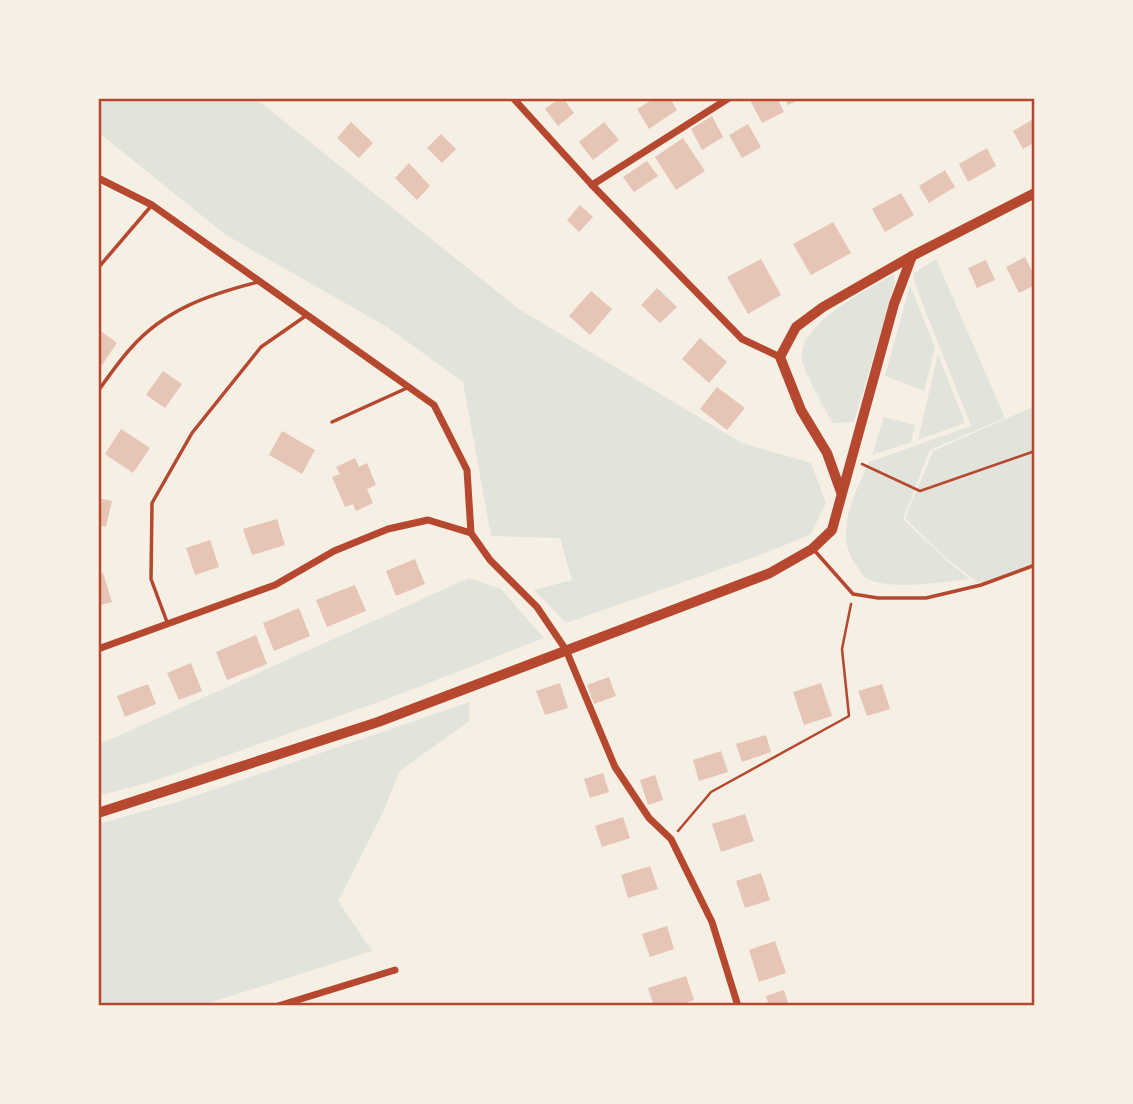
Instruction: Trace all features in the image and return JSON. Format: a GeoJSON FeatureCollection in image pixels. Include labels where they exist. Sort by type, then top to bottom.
{"type":"FeatureCollection","features":[{"type":"Feature","properties":{"kind":"street"},"geometry":{"type":"LineString","coordinates":[[513,98],[592,185],[742,339],[780,357],[801,410],[827,453],[841,492]]}},
{"type":"Feature","properties":{"kind":"street"},"geometry":{"type":"LineString","coordinates":[[592,185],[729,98]]}},
{"type":"Feature","properties":{"kind":"street"},"geometry":{"type":"LineString","coordinates":[[98,178],[152,205],[434,405],[467,470],[471,533],[490,560],[537,607],[566,650],[615,766],[649,818],[671,839],[712,922],[738,1006]]}},
{"type":"Feature","properties":{"kind":"street"},"geometry":{"type":"LineString","coordinates":[[780,357],[796,327],[823,307],[912,256],[1035,193]]}},
{"type":"Feature","properties":{"kind":"street"},"geometry":{"type":"LineString","coordinates":[[98,813],[379,722],[770,573],[812,548],[832,530],[894,304],[912,256]]}},
{"type":"Feature","properties":{"kind":"street"},"geometry":{"type":"LineString","coordinates":[[98,649],[275,585],[334,551],[388,529],[428,520],[471,533]]}},
{"type":"Feature","properties":{"kind":"street"},"geometry":{"type":"LineString","coordinates":[[278,1006],[395,970]]}},
{"type":"Feature","properties":{"kind":"lane"},"geometry":{"type":"LineString","coordinates":[[98,268],[152,205]]}},
{"type":"Feature","properties":{"kind":"lane"},"geometry":{"type":"LineString","coordinates":[[98,391],[132,346],[169,315],[212,294],[260,281]]}},
{"type":"Feature","properties":{"kind":"lane"},"geometry":{"type":"LineString","coordinates":[[168,625],[151,579],[152,503],[192,433],[261,347],[307,315]]}},
{"type":"Feature","properties":{"kind":"lane"},"geometry":{"type":"LineString","coordinates":[[332,422],[409,387]]}},
{"type":"Feature","properties":{"kind":"lane"},"geometry":{"type":"LineString","coordinates":[[812,548],[853,594],[878,598],[926,598],[981,585],[1035,565]]}},
{"type":"Feature","properties":{"kind":"path"},"geometry":{"type":"LineString","coordinates":[[851,458],[920,491],[1035,451]]}},
{"type":"Feature","properties":{"kind":"path"},"geometry":{"type":"LineString","coordinates":[[671,839],[710,792],[849,716],[842,649],[853,594]]}},
{"type":"Feature","properties":{"kind":"shaded area"},"geometry":{"type":"Polygon","coordinates":[[[98,98],[255,98],[519,309],[742,443],[811,463],[826,503],[810,535],[566,623],[534,590],[572,580],[560,538],[491,536],[463,382],[387,327],[226,235],[98,132],[98,98]]]}},
{"type":"Feature","properties":{"kind":"shaded area"},"geometry":{"type":"Polygon","coordinates":[[[936,259],[1005,418],[930,450],[903,519],[969,579],[902,585],[876,582],[865,577],[851,557],[846,530],[852,502],[869,462],[971,426],[915,284],[913,274],[936,259]]]}},
{"type":"Feature","properties":{"kind":"shaded area"},"geometry":{"type":"Polygon","coordinates":[[[894,274],[895,283],[854,422],[832,423],[803,364],[803,350],[809,336],[835,310],[894,274]]]}},
{"type":"Feature","properties":{"kind":"shaded area"},"geometry":{"type":"Polygon","coordinates":[[[910,285],[935,348],[924,391],[885,376],[910,285]]]}},
{"type":"Feature","properties":{"kind":"shaded area"},"geometry":{"type":"Polygon","coordinates":[[[938,354],[965,423],[918,440],[938,354]]]}},
{"type":"Feature","properties":{"kind":"shaded area"},"geometry":{"type":"Polygon","coordinates":[[[1035,406],[1035,565],[981,585],[945,557],[905,518],[933,451],[1035,406]]]}},
{"type":"Feature","properties":{"kind":"shaded area"},"geometry":{"type":"Polygon","coordinates":[[[884,417],[915,425],[911,442],[872,455],[884,417]]]}},
{"type":"Feature","properties":{"kind":"shaded area"},"geometry":{"type":"Polygon","coordinates":[[[469,578],[501,589],[544,638],[390,698],[151,782],[98,796],[98,745],[469,578]]]}},
{"type":"Feature","properties":{"kind":"shaded area"},"geometry":{"type":"Polygon","coordinates":[[[470,702],[469,721],[400,771],[382,814],[338,901],[372,951],[200,1006],[98,1006],[98,824],[174,803],[470,702]]]}},
{"type":"Feature","properties":{"kind":"building"},"geometry":{"type":"Polygon","coordinates":[[[563,98],[574,113],[558,126],[545,109],[563,98]]]}},
{"type":"Feature","properties":{"kind":"building"},"geometry":{"type":"Polygon","coordinates":[[[655,98],[670,98],[677,110],[649,129],[637,109],[655,98]]]}},
{"type":"Feature","properties":{"kind":"building"},"geometry":{"type":"Polygon","coordinates":[[[777,98],[784,112],[762,123],[750,100],[777,98]]]}},
{"type":"Feature","properties":{"kind":"building"},"geometry":{"type":"Polygon","coordinates":[[[785,98],[803,98],[788,105],[785,98]]]}},
{"type":"Feature","properties":{"kind":"building"},"geometry":{"type":"Polygon","coordinates":[[[712,116],[723,137],[702,150],[691,129],[712,116]]]}},
{"type":"Feature","properties":{"kind":"building"},"geometry":{"type":"Polygon","coordinates":[[[1035,118],[1035,142],[1023,149],[1013,131],[1035,118]]]}},
{"type":"Feature","properties":{"kind":"building"},"geometry":{"type":"Polygon","coordinates":[[[351,122],[373,143],[359,158],[337,138],[351,122]]]}},
{"type":"Feature","properties":{"kind":"building"},"geometry":{"type":"Polygon","coordinates":[[[604,122],[619,140],[593,160],[579,142],[604,122]]]}},
{"type":"Feature","properties":{"kind":"building"},"geometry":{"type":"Polygon","coordinates":[[[748,124],[761,147],[742,158],[729,135],[748,124]]]}},
{"type":"Feature","properties":{"kind":"building"},"geometry":{"type":"Polygon","coordinates":[[[441,134],[456,149],[442,163],[427,148],[441,134]]]}},
{"type":"Feature","properties":{"kind":"building"},"geometry":{"type":"Polygon","coordinates":[[[683,138],[705,171],[676,190],[655,157],[683,138]]]}},
{"type":"Feature","properties":{"kind":"building"},"geometry":{"type":"Polygon","coordinates":[[[987,148],[996,166],[968,182],[959,164],[987,148]]]}},
{"type":"Feature","properties":{"kind":"building"},"geometry":{"type":"Polygon","coordinates":[[[647,161],[658,176],[634,192],[623,177],[647,161]]]}},
{"type":"Feature","properties":{"kind":"building"},"geometry":{"type":"Polygon","coordinates":[[[409,163],[430,186],[417,200],[395,178],[409,163]]]}},
{"type":"Feature","properties":{"kind":"building"},"geometry":{"type":"Polygon","coordinates":[[[945,170],[955,187],[929,203],[919,186],[945,170]]]}},
{"type":"Feature","properties":{"kind":"building"},"geometry":{"type":"Polygon","coordinates":[[[901,193],[914,215],[885,232],[872,209],[901,193]]]}},
{"type":"Feature","properties":{"kind":"building"},"geometry":{"type":"Polygon","coordinates":[[[580,205],[593,217],[579,232],[567,220],[580,205]]]}},
{"type":"Feature","properties":{"kind":"building"},"geometry":{"type":"Polygon","coordinates":[[[833,222],[851,253],[811,275],[793,244],[833,222]]]}},
{"type":"Feature","properties":{"kind":"building"},"geometry":{"type":"Polygon","coordinates":[[[1025,257],[1035,277],[1035,285],[1019,293],[1006,267],[1025,257]]]}},
{"type":"Feature","properties":{"kind":"building"},"geometry":{"type":"Polygon","coordinates":[[[761,259],[781,295],[748,314],[727,277],[761,259]]]}},
{"type":"Feature","properties":{"kind":"building"},"geometry":{"type":"Polygon","coordinates":[[[986,260],[995,280],[977,288],[968,268],[986,260]]]}},
{"type":"Feature","properties":{"kind":"building"},"geometry":{"type":"Polygon","coordinates":[[[657,288],[677,307],[660,323],[641,305],[657,288]]]}},
{"type":"Feature","properties":{"kind":"building"},"geometry":{"type":"Polygon","coordinates":[[[591,291],[612,309],[590,335],[569,316],[591,291]]]}},
{"type":"Feature","properties":{"kind":"building"},"geometry":{"type":"Polygon","coordinates":[[[98,329],[117,343],[102,365],[98,362],[98,329]]]}},
{"type":"Feature","properties":{"kind":"building"},"geometry":{"type":"Polygon","coordinates":[[[700,338],[727,362],[709,383],[682,359],[700,338]]]}},
{"type":"Feature","properties":{"kind":"building"},"geometry":{"type":"Polygon","coordinates":[[[163,371],[182,384],[165,408],[146,395],[163,371]]]}},
{"type":"Feature","properties":{"kind":"building"},"geometry":{"type":"Polygon","coordinates":[[[717,387],[745,408],[727,430],[700,409],[717,387]]]}},
{"type":"Feature","properties":{"kind":"building"},"geometry":{"type":"Polygon","coordinates":[[[121,429],[150,448],[133,473],[105,454],[121,429]]]}},
{"type":"Feature","properties":{"kind":"building"},"geometry":{"type":"Polygon","coordinates":[[[282,431],[315,450],[302,474],[269,455],[282,431]]]}},
{"type":"Feature","properties":{"kind":"building"},"geometry":{"type":"Polygon","coordinates":[[[355,458],[359,467],[367,463],[376,485],[367,489],[373,503],[356,511],[353,504],[345,507],[332,477],[340,474],[336,467],[355,458]]]}},
{"type":"Feature","properties":{"kind":"building"},"geometry":{"type":"Polygon","coordinates":[[[98,498],[112,501],[106,527],[98,525],[98,498]]]}},
{"type":"Feature","properties":{"kind":"building"},"geometry":{"type":"Polygon","coordinates":[[[277,519],[285,545],[252,555],[243,529],[277,519]]]}},
{"type":"Feature","properties":{"kind":"building"},"geometry":{"type":"Polygon","coordinates":[[[210,540],[219,567],[195,575],[186,548],[210,540]]]}},
{"type":"Feature","properties":{"kind":"building"},"geometry":{"type":"Polygon","coordinates":[[[415,559],[425,584],[396,596],[386,571],[415,559]]]}},
{"type":"Feature","properties":{"kind":"building"},"geometry":{"type":"Polygon","coordinates":[[[103,573],[112,602],[98,606],[98,575],[103,573]]]}},
{"type":"Feature","properties":{"kind":"building"},"geometry":{"type":"Polygon","coordinates":[[[355,585],[366,611],[327,627],[316,600],[355,585]]]}},
{"type":"Feature","properties":{"kind":"building"},"geometry":{"type":"Polygon","coordinates":[[[299,608],[310,636],[274,651],[263,623],[299,608]]]}},
{"type":"Feature","properties":{"kind":"building"},"geometry":{"type":"Polygon","coordinates":[[[256,635],[267,664],[227,680],[216,652],[256,635]]]}},
{"type":"Feature","properties":{"kind":"building"},"geometry":{"type":"Polygon","coordinates":[[[191,663],[202,691],[179,700],[167,673],[191,663]]]}},
{"type":"Feature","properties":{"kind":"building"},"geometry":{"type":"Polygon","coordinates":[[[609,677],[616,696],[594,704],[587,685],[609,677]]]}},
{"type":"Feature","properties":{"kind":"building"},"geometry":{"type":"Polygon","coordinates":[[[560,683],[568,708],[545,715],[536,691],[560,683]]]}},
{"type":"Feature","properties":{"kind":"building"},"geometry":{"type":"Polygon","coordinates":[[[821,683],[832,716],[804,725],[793,692],[821,683]]]}},
{"type":"Feature","properties":{"kind":"building"},"geometry":{"type":"Polygon","coordinates":[[[148,684],[156,704],[125,717],[117,696],[148,684]]]}},
{"type":"Feature","properties":{"kind":"building"},"geometry":{"type":"Polygon","coordinates":[[[882,684],[890,709],[867,716],[858,691],[882,684]]]}},
{"type":"Feature","properties":{"kind":"building"},"geometry":{"type":"Polygon","coordinates":[[[766,735],[771,752],[742,762],[736,744],[766,735]]]}},
{"type":"Feature","properties":{"kind":"building"},"geometry":{"type":"Polygon","coordinates":[[[721,751],[728,772],[699,781],[693,760],[721,751]]]}},
{"type":"Feature","properties":{"kind":"building"},"geometry":{"type":"Polygon","coordinates":[[[603,773],[609,792],[590,798],[584,779],[603,773]]]}},
{"type":"Feature","properties":{"kind":"building"},"geometry":{"type":"Polygon","coordinates":[[[655,775],[663,800],[648,805],[640,780],[655,775]]]}},
{"type":"Feature","properties":{"kind":"building"},"geometry":{"type":"Polygon","coordinates":[[[745,814],[754,841],[721,852],[712,824],[745,814]]]}},
{"type":"Feature","properties":{"kind":"building"},"geometry":{"type":"Polygon","coordinates":[[[623,817],[630,838],[602,847],[595,826],[623,817]]]}},
{"type":"Feature","properties":{"kind":"building"},"geometry":{"type":"Polygon","coordinates":[[[650,866],[658,889],[628,898],[621,875],[650,866]]]}},
{"type":"Feature","properties":{"kind":"building"},"geometry":{"type":"Polygon","coordinates":[[[761,873],[770,900],[745,908],[736,881],[761,873]]]}},
{"type":"Feature","properties":{"kind":"building"},"geometry":{"type":"Polygon","coordinates":[[[667,926],[674,949],[650,957],[642,934],[667,926]]]}},
{"type":"Feature","properties":{"kind":"building"},"geometry":{"type":"Polygon","coordinates":[[[775,941],[786,973],[759,982],[749,950],[775,941]]]}},
{"type":"Feature","properties":{"kind":"building"},"geometry":{"type":"Polygon","coordinates":[[[686,976],[694,1000],[677,1006],[654,1006],[648,988],[686,976]]]}},
{"type":"Feature","properties":{"kind":"building"},"geometry":{"type":"Polygon","coordinates":[[[784,990],[789,1006],[769,1006],[766,996],[784,990]]]}}]}
